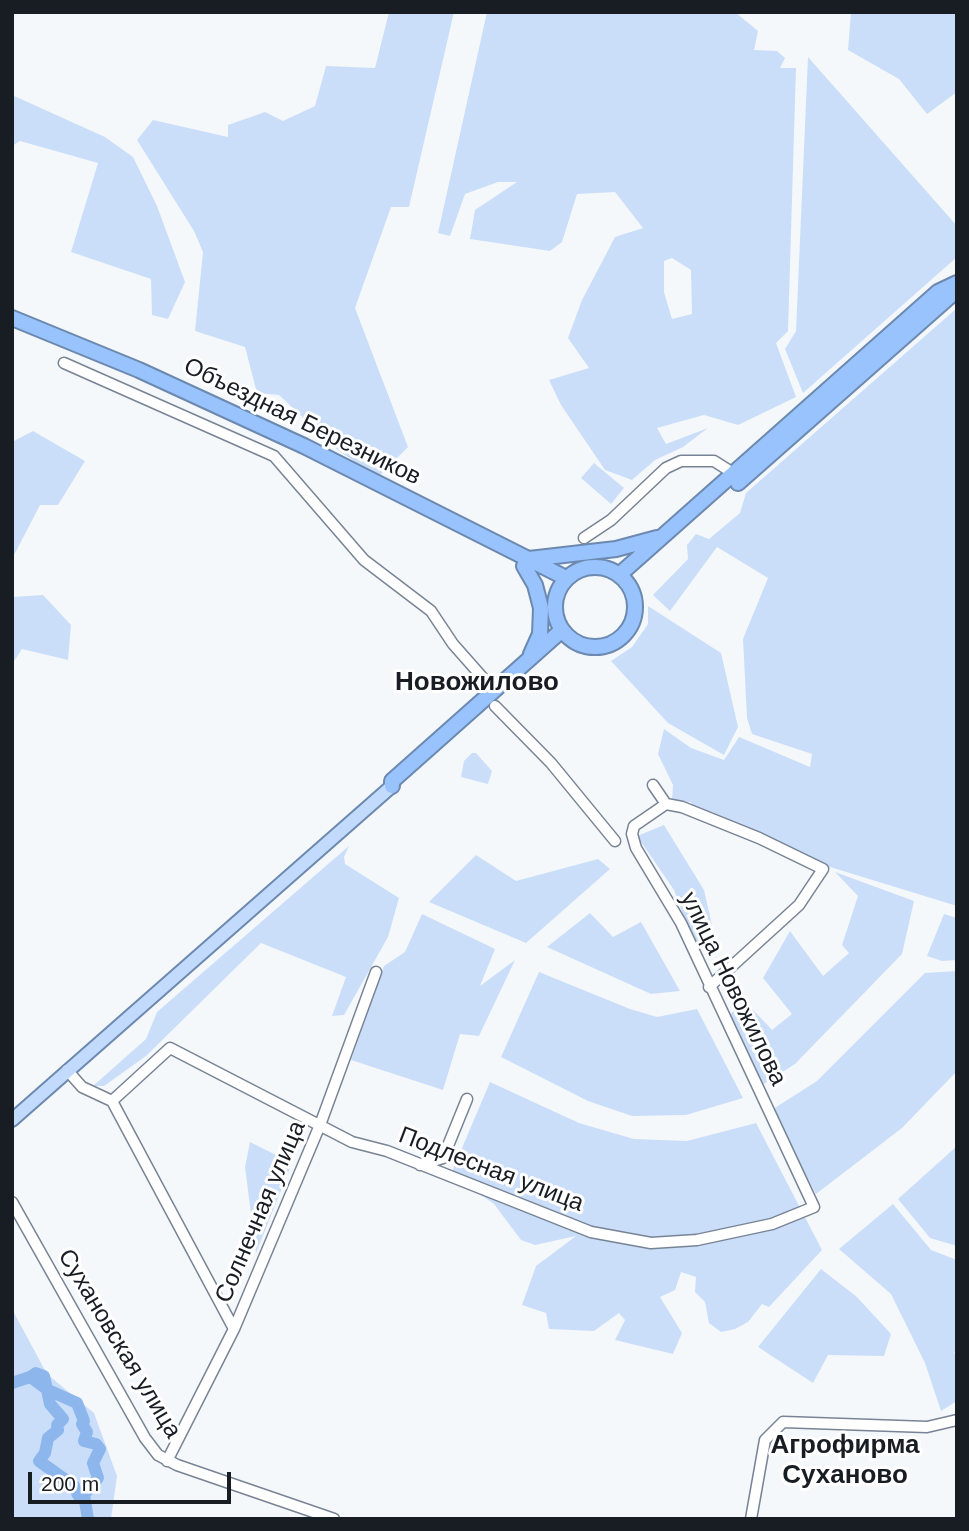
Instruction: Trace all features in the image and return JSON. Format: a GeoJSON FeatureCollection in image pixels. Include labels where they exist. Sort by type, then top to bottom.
{"type":"FeatureCollection","features":[{"type":"Feature","properties":{"kind":"highway"},"geometry":{"type":"LineString","coordinates":[[623,577],[662,537],[938,292],[957,283]]}},
{"type":"Feature","properties":{"kind":"highway"},"geometry":{"type":"LineString","coordinates":[[623,577],[957,290]]}},
{"type":"Feature","properties":{"kind":"highway","name":"Объездная Березников"},"geometry":{"type":"LineString","coordinates":[[12,317],[139,370],[291,440],[526,563]]}},
{"type":"Feature","properties":{"kind":"highway","name":"Объездная Березников"},"geometry":{"type":"LineString","coordinates":[[12,323],[313,456],[564,582]]}},
{"type":"Feature","properties":{"kind":"highway"},"geometry":{"type":"LineString","coordinates":[[529,659],[540,634],[541,608],[526,563],[616,549],[662,537]]}},
{"type":"Feature","properties":{"kind":"highway"},"geometry":{"type":"LineString","coordinates":[[595,566],[623,577],[634,597],[635,610],[629,629],[620,638],[595,647],[576,642],[564,632],[555,610],[564,582],[582,569],[595,566]]}},
{"type":"Feature","properties":{"kind":"highway"},"geometry":{"type":"LineString","coordinates":[[391,786],[392,782],[529,659],[564,632]]}},
{"type":"Feature","properties":{"kind":"highway"},"geometry":{"type":"LineString","coordinates":[[391,786],[564,632]]}},
{"type":"Feature","properties":{"kind":"main road"},"geometry":{"type":"LineString","coordinates":[[12,1120],[391,786]]}},
{"type":"Feature","properties":{"kind":"street"},"geometry":{"type":"LineString","coordinates":[[64,363],[274,456],[364,560],[431,611],[453,644],[491,687]]}},
{"type":"Feature","properties":{"kind":"street"},"geometry":{"type":"LineString","coordinates":[[584,538],[611,520],[666,468],[681,461],[714,461],[733,473]]}},
{"type":"Feature","properties":{"kind":"street"},"geometry":{"type":"LineString","coordinates":[[495,706],[551,763],[615,841]]}},
{"type":"Feature","properties":{"kind":"street"},"geometry":{"type":"LineString","coordinates":[[653,785],[666,804],[682,807],[759,838],[823,869],[799,905],[709,987]]}},
{"type":"Feature","properties":{"kind":"street","name":"улица Новожилова"},"geometry":{"type":"LineString","coordinates":[[666,804],[639,821],[632,834],[636,848],[681,923],[814,1207]]}},
{"type":"Feature","properties":{"kind":"street","name":"Солнечная улица"},"geometry":{"type":"LineString","coordinates":[[167,1461],[234,1329],[320,1125],[376,972]]}},
{"type":"Feature","properties":{"kind":"street","name":"Подлесная улица"},"geometry":{"type":"LineString","coordinates":[[112,1101],[170,1048],[352,1142],[387,1151],[591,1232],[651,1243],[697,1240],[772,1224],[814,1207]]}},
{"type":"Feature","properties":{"kind":"street"},"geometry":{"type":"LineString","coordinates":[[67,1070],[82,1087],[112,1101],[234,1329]]}},
{"type":"Feature","properties":{"kind":"street"},"geometry":{"type":"LineString","coordinates":[[420,1165],[443,1158],[467,1099]]}},
{"type":"Feature","properties":{"kind":"street","name":"Сухановская улица"},"geometry":{"type":"LineString","coordinates":[[12,1202],[145,1438],[167,1461],[334,1519]]}},
{"type":"Feature","properties":{"kind":"street"},"geometry":{"type":"LineString","coordinates":[[751,1519],[765,1440],[783,1422],[927,1427],[957,1420]]}},
{"type":"Feature","properties":{"kind":"shaded area"},"geometry":{"type":"Polygon","coordinates":[[[389,12],[454,12],[409,207],[391,207],[355,308],[408,447],[378,477],[339,451],[279,395],[257,393],[245,347],[195,331],[203,252],[194,231],[137,140],[153,120],[228,137],[228,125],[265,112],[283,121],[315,106],[326,66],[375,68],[389,12]]]}},
{"type":"Feature","properties":{"kind":"shaded area"},"geometry":{"type":"Polygon","coordinates":[[[487,12],[735,12],[758,31],[754,50],[777,51],[785,58],[780,68],[796,68],[788,331],[776,343],[796,397],[738,425],[704,415],[657,428],[666,444],[708,428],[683,447],[655,460],[632,480],[605,470],[561,405],[549,380],[589,368],[568,338],[582,300],[615,237],[643,228],[615,192],[577,194],[562,242],[550,251],[470,239],[475,210],[517,182],[498,182],[465,194],[450,236],[438,233],[487,12]],[[672,258],[664,261],[664,292],[672,319],[692,314],[691,270],[672,258]]]}},
{"type":"Feature","properties":{"kind":"shaded area"},"geometry":{"type":"Polygon","coordinates":[[[851,12],[957,12],[957,92],[927,114],[899,79],[848,50],[851,12]]]}},
{"type":"Feature","properties":{"kind":"shaded area"},"geometry":{"type":"Polygon","coordinates":[[[808,57],[957,226],[957,257],[803,393],[785,349],[796,331],[808,57]]]}},
{"type":"Feature","properties":{"kind":"shaded area"},"geometry":{"type":"Polygon","coordinates":[[[12,95],[105,137],[133,157],[157,206],[185,282],[168,319],[152,315],[151,279],[71,252],[98,163],[20,141],[12,146],[12,95]]]}},
{"type":"Feature","properties":{"kind":"shaded area"},"geometry":{"type":"Polygon","coordinates":[[[957,308],[957,906],[804,859],[786,847],[712,812],[695,813],[691,802],[672,801],[673,785],[658,754],[664,729],[691,748],[724,760],[739,737],[810,767],[812,754],[752,734],[747,718],[743,639],[768,578],[717,547],[670,611],[653,595],[688,559],[687,545],[696,534],[709,539],[740,513],[746,493],[957,308]]]}},
{"type":"Feature","properties":{"kind":"shaded area"},"geometry":{"type":"Polygon","coordinates":[[[33,431],[85,461],[58,505],[40,505],[12,559],[12,442],[33,431]]]}},
{"type":"Feature","properties":{"kind":"shaded area"},"geometry":{"type":"Polygon","coordinates":[[[594,463],[624,488],[611,504],[581,478],[594,463]]]}},
{"type":"Feature","properties":{"kind":"shaded area"},"geometry":{"type":"Polygon","coordinates":[[[43,595],[71,625],[68,660],[22,649],[12,664],[12,597],[43,595]]]}},
{"type":"Feature","properties":{"kind":"shaded area"},"geometry":{"type":"Polygon","coordinates":[[[648,606],[721,653],[738,727],[724,755],[668,723],[611,661],[632,647],[648,624],[648,606]]]}},
{"type":"Feature","properties":{"kind":"shaded area"},"geometry":{"type":"Polygon","coordinates":[[[472,753],[476,753],[492,771],[488,784],[461,777],[464,761],[472,753]]]}},
{"type":"Feature","properties":{"kind":"shaded area"},"geometry":{"type":"Polygon","coordinates":[[[664,825],[704,890],[712,925],[696,950],[674,890],[637,836],[664,825]]]}},
{"type":"Feature","properties":{"kind":"shaded area"},"geometry":{"type":"Polygon","coordinates":[[[349,846],[344,857],[345,864],[399,898],[388,937],[344,1015],[332,1016],[346,977],[261,943],[146,1056],[104,1086],[93,1086],[146,1039],[157,1012],[349,846]]]}},
{"type":"Feature","properties":{"kind":"shaded area"},"geometry":{"type":"Polygon","coordinates":[[[476,855],[516,881],[598,859],[610,869],[526,943],[429,902],[476,855]]]}},
{"type":"Feature","properties":{"kind":"shaded area"},"geometry":{"type":"Polygon","coordinates":[[[835,872],[914,901],[902,954],[795,1064],[759,1087],[723,1022],[744,1000],[772,1030],[792,1014],[763,978],[790,931],[823,976],[849,953],[842,945],[858,896],[835,872]]]}},
{"type":"Feature","properties":{"kind":"shaded area"},"geometry":{"type":"Polygon","coordinates":[[[590,913],[613,937],[641,922],[680,991],[651,994],[547,947],[590,913]]]}},
{"type":"Feature","properties":{"kind":"shaded area"},"geometry":{"type":"Polygon","coordinates":[[[422,914],[495,949],[480,986],[515,960],[479,1036],[460,1034],[443,1090],[351,1060],[384,966],[405,952],[422,914]]]}},
{"type":"Feature","properties":{"kind":"shaded area"},"geometry":{"type":"Polygon","coordinates":[[[944,914],[957,918],[957,960],[942,961],[927,956],[944,914]]]}},
{"type":"Feature","properties":{"kind":"shaded area"},"geometry":{"type":"Polygon","coordinates":[[[957,971],[957,1071],[902,1128],[816,1194],[770,1111],[817,1081],[925,973],[957,971]]]}},
{"type":"Feature","properties":{"kind":"shaded area"},"geometry":{"type":"Polygon","coordinates":[[[539,972],[630,1009],[657,1017],[697,1009],[743,1098],[686,1115],[632,1116],[588,1101],[501,1057],[539,972]]]}},
{"type":"Feature","properties":{"kind":"shaded area"},"geometry":{"type":"Polygon","coordinates":[[[490,1082],[579,1123],[634,1139],[687,1141],[756,1123],[822,1250],[769,1307],[762,1304],[748,1322],[721,1332],[709,1323],[705,1302],[695,1292],[696,1277],[681,1272],[675,1290],[660,1297],[682,1333],[673,1354],[615,1340],[625,1320],[619,1313],[594,1331],[549,1329],[546,1313],[522,1305],[536,1266],[576,1236],[535,1245],[521,1240],[494,1204],[451,1174],[490,1082]]]}},
{"type":"Feature","properties":{"kind":"shaded area"},"geometry":{"type":"Polygon","coordinates":[[[250,1142],[292,1163],[256,1253],[245,1167],[250,1142]]]}},
{"type":"Feature","properties":{"kind":"shaded area"},"geometry":{"type":"Polygon","coordinates":[[[957,1146],[957,1246],[930,1238],[898,1199],[957,1146]]]}},
{"type":"Feature","properties":{"kind":"shaded area"},"geometry":{"type":"Polygon","coordinates":[[[893,1204],[931,1250],[957,1260],[957,1346],[954,1353],[957,1354],[957,1401],[941,1411],[925,1363],[891,1294],[839,1249],[893,1204]]]}},
{"type":"Feature","properties":{"kind":"shaded area"},"geometry":{"type":"Polygon","coordinates":[[[821,1269],[857,1297],[891,1334],[884,1356],[828,1355],[813,1383],[758,1347],[821,1269]]]}},
{"type":"Feature","properties":{"kind":"shaded area"},"geometry":{"type":"Polygon","coordinates":[[[12,1309],[47,1374],[94,1413],[117,1476],[111,1519],[12,1519],[12,1309]]]}},
{"type":"Feature","properties":{"kind":"waterway"},"geometry":{"type":"LineString","coordinates":[[30,1377],[36,1373],[44,1376],[50,1404],[63,1419],[57,1425],[58,1430],[48,1438],[45,1453],[39,1461],[74,1486],[78,1495],[84,1495]]}},
{"type":"Feature","properties":{"kind":"waterway"},"geometry":{"type":"LineString","coordinates":[[12,1383],[30,1377],[48,1390],[77,1403],[84,1421],[82,1424],[87,1432],[84,1441],[96,1444],[100,1449],[93,1463],[98,1478],[84,1495],[88,1519]]}},
{"type":"Feature","properties":{"kind":"district","name":"Новожилово"},"geometry":{"type":"Point","coordinates":[477,683]}},
{"type":"Feature","properties":{"kind":"district","name":"Агрофирма Суханово"},"geometry":{"type":"Point","coordinates":[845,1461]}}]}
